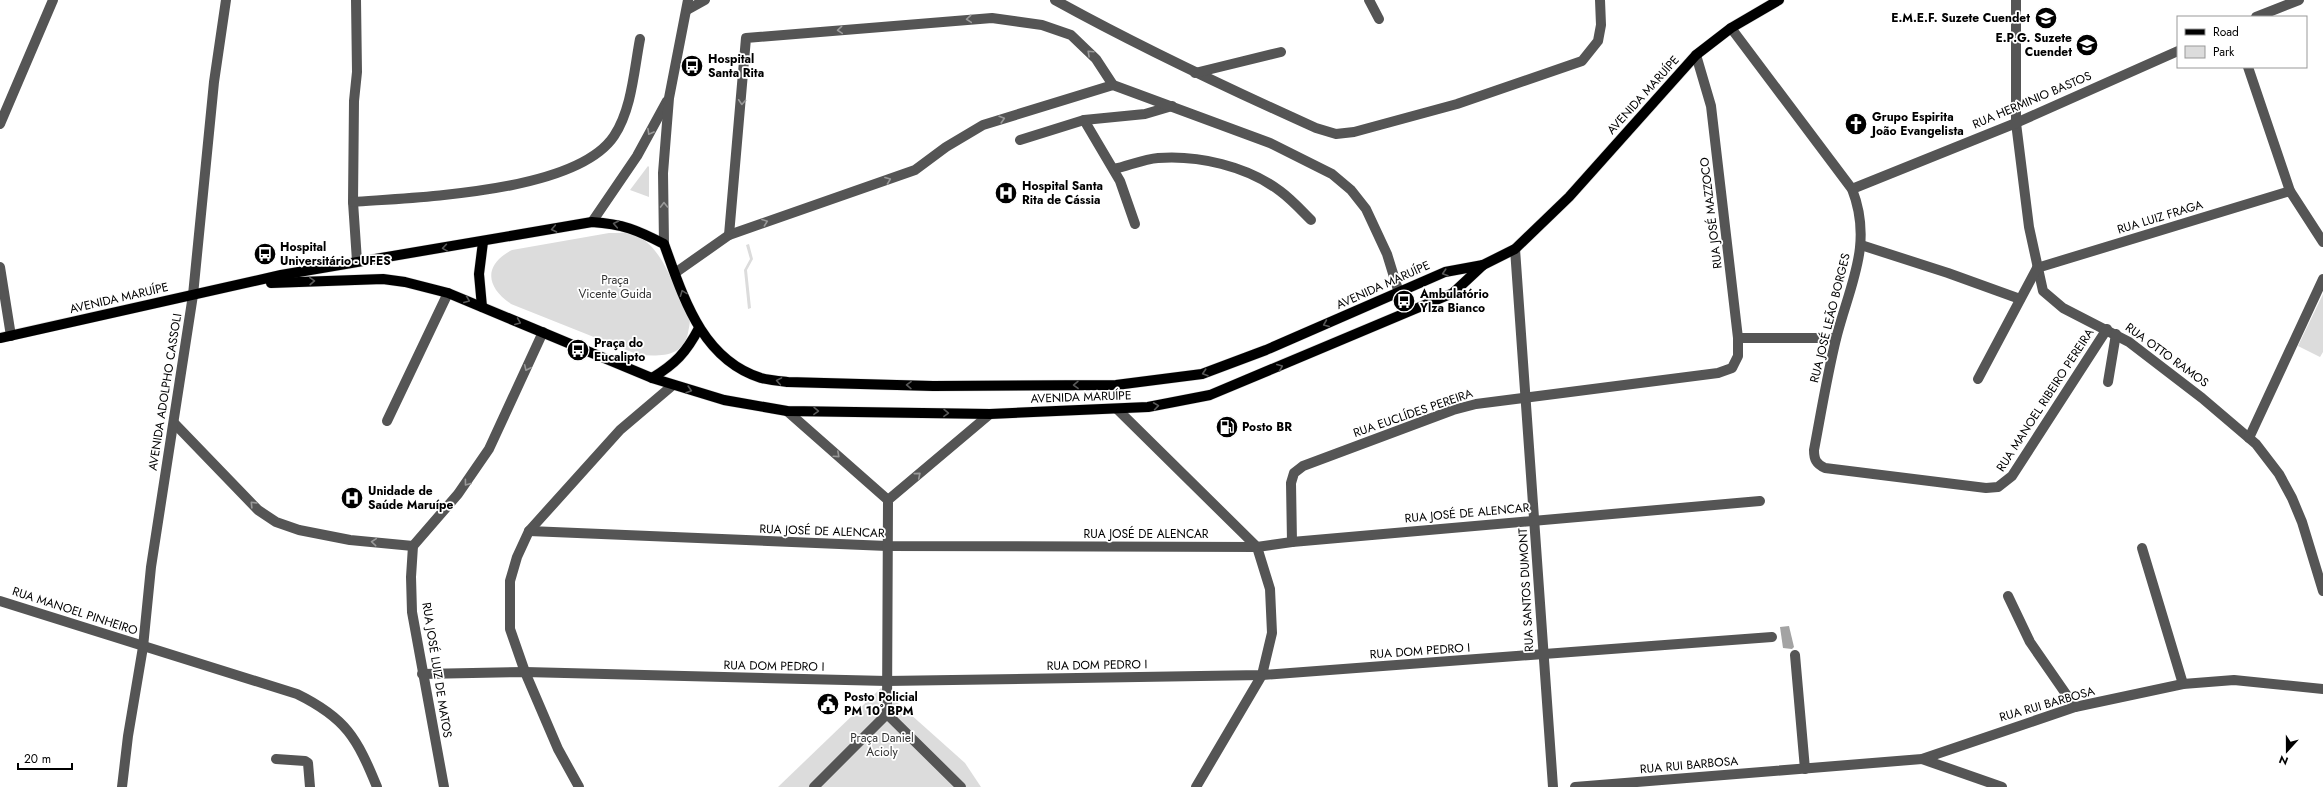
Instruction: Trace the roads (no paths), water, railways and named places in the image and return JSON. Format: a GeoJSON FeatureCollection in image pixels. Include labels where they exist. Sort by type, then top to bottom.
{"type":"FeatureCollection","features":[{"type":"Feature","properties":{"kind":"main road","name":"AVENIDA MARUÍPE"},"geometry":{"type":"LineString","coordinates":[[699,328],[718,353],[740,369],[761,378],[788,382],[941,386],[1116,385],[1202,374],[1399,293],[1445,272],[1483,265],[1515,249],[1596,168],[1696,55],[1731,28],[1779,0]]}},
{"type":"Feature","properties":{"kind":"main road"},"geometry":{"type":"LineString","coordinates":[[592,222],[613,223],[633,228],[664,244],[688,307],[699,328],[691,344],[673,365],[652,378],[482,307],[478,274],[483,242],[592,222]]}},
{"type":"Feature","properties":{"kind":"main road","name":"AVENIDA MARUÍPE"},"geometry":{"type":"LineString","coordinates":[[0,338],[193,295],[357,261],[483,242]]}},
{"type":"Feature","properties":{"kind":"main road","name":"AVENIDA MARUÍPE"},"geometry":{"type":"LineString","coordinates":[[652,378],[724,400],[787,411],[990,414],[1117,409],[1178,402],[1210,395],[1248,380],[1453,293],[1483,265]]}},
{"type":"Feature","properties":{"kind":"main road","name":"AVENIDA MARUÍPE"},"geometry":{"type":"LineString","coordinates":[[245,284],[383,279],[448,293],[482,307]]}},
{"type":"Feature","properties":{"kind":"street"},"geometry":{"type":"LineString","coordinates":[[0,124],[53,0]]}},
{"type":"Feature","properties":{"kind":"street","name":"AVENIDA ADOLPHO CASSOLI"},"geometry":{"type":"LineString","coordinates":[[122,787],[128,736],[143,647],[151,567],[193,295],[214,82],[226,0]]}},
{"type":"Feature","properties":{"kind":"street"},"geometry":{"type":"LineString","coordinates":[[356,0],[358,72],[354,109],[353,202],[357,261]]}},
{"type":"Feature","properties":{"kind":"street"},"geometry":{"type":"LineString","coordinates":[[664,244],[663,173],[669,98],[687,5],[705,0]]}},
{"type":"Feature","properties":{"kind":"street"},"geometry":{"type":"LineString","coordinates":[[1054,0],[1123,38],[1195,73],[1316,128],[1336,134],[1354,132],[1456,104],[1582,61],[1598,41],[1601,25],[1600,0]]}},
{"type":"Feature","properties":{"kind":"street"},"geometry":{"type":"LineString","coordinates":[[1369,0],[1378,19]]}},
{"type":"Feature","properties":{"kind":"street","name":"RUA OTTO RAMOS"},"geometry":{"type":"LineString","coordinates":[[2016,0],[2016,123],[2029,227],[2043,291],[2051,300],[2111,331],[2202,398],[2249,438],[2279,474],[2292,498],[2302,522],[2321,579],[2323,591]]}},
{"type":"Feature","properties":{"kind":"street"},"geometry":{"type":"LineString","coordinates":[[2259,16],[2300,0]]}},
{"type":"Feature","properties":{"kind":"street"},"geometry":{"type":"LineString","coordinates":[[729,235],[746,38],[992,18],[1042,25],[1071,35],[1096,59],[1113,84],[1270,143],[1332,174],[1351,190],[1366,209],[1387,254],[1399,293]]}},
{"type":"Feature","properties":{"kind":"street","name":"RUA JOSÉ LEÃO BORGES"},"geometry":{"type":"LineString","coordinates":[[1731,28],[1852,189],[1858,207],[1861,245],[1853,286],[1836,338],[1814,450],[1816,462]]}},
{"type":"Feature","properties":{"kind":"street"},"geometry":{"type":"LineString","coordinates":[[353,202],[471,192],[547,176],[579,165],[601,150],[617,129],[630,94],[640,39]]}},
{"type":"Feature","properties":{"kind":"street","name":"RUA HERMINIO BASTOS"},"geometry":{"type":"LineString","coordinates":[[1852,189],[2016,123],[2177,51]]}},
{"type":"Feature","properties":{"kind":"street"},"geometry":{"type":"LineString","coordinates":[[1195,73],[1281,52]]}},
{"type":"Feature","properties":{"kind":"street","name":"RUA JOSÉ MAZZOCO"},"geometry":{"type":"LineString","coordinates":[[1696,55],[1711,106],[1738,338],[1738,356],[1732,368]]}},
{"type":"Feature","properties":{"kind":"street"},"geometry":{"type":"LineString","coordinates":[[2248,68],[2290,191],[2323,242]]}},
{"type":"Feature","properties":{"kind":"street"},"geometry":{"type":"LineString","coordinates":[[675,273],[729,235],[915,170],[946,147],[983,125],[1113,84]]}},
{"type":"Feature","properties":{"kind":"street"},"geometry":{"type":"LineString","coordinates":[[592,222],[637,156],[669,98]]}},
{"type":"Feature","properties":{"kind":"street"},"geometry":{"type":"LineString","coordinates":[[1020,140],[1084,120],[1145,114],[1172,106]]}},
{"type":"Feature","properties":{"kind":"street"},"geometry":{"type":"LineString","coordinates":[[1084,120],[1120,181],[1135,224]]}},
{"type":"Feature","properties":{"kind":"street"},"geometry":{"type":"LineString","coordinates":[[1114,169],[1157,158],[1193,160],[1231,167],[1258,177],[1280,191],[1311,220]]}},
{"type":"Feature","properties":{"kind":"street","name":"RUA LUIZ FRAGA"},"geometry":{"type":"LineString","coordinates":[[2037,268],[2290,191]]}},
{"type":"Feature","properties":{"kind":"street"},"geometry":{"type":"LineString","coordinates":[[1861,245],[1948,273],[2020,299]]}},
{"type":"Feature","properties":{"kind":"street","name":"RUA SANTOS DUMONT"},"geometry":{"type":"LineString","coordinates":[[1515,249],[1524,396],[1535,520],[1542,655],[1553,787]]}},
{"type":"Feature","properties":{"kind":"street"},"geometry":{"type":"LineString","coordinates":[[0,267],[11,336]]}},
{"type":"Feature","properties":{"kind":"street"},"geometry":{"type":"LineString","coordinates":[[1978,379],[2037,268]]}},
{"type":"Feature","properties":{"kind":"street"},"geometry":{"type":"LineString","coordinates":[[2249,438],[2323,279]]}},
{"type":"Feature","properties":{"kind":"street"},"geometry":{"type":"LineString","coordinates":[[387,421],[448,293]]}},
{"type":"Feature","properties":{"kind":"street"},"geometry":{"type":"LineString","coordinates":[[2108,382],[2111,331]]}},
{"type":"Feature","properties":{"kind":"street","name":"RUA MANOEL RIBEIRO PEREIRA"},"geometry":{"type":"LineString","coordinates":[[1816,462],[1825,468],[1986,488],[1998,486],[2012,476],[2111,331]]}},
{"type":"Feature","properties":{"kind":"street"},"geometry":{"type":"LineString","coordinates":[[174,423],[258,510],[276,522],[299,530],[350,540],[413,546],[458,494],[489,449],[543,332]]}},
{"type":"Feature","properties":{"kind":"street"},"geometry":{"type":"LineString","coordinates":[[1738,338],[1836,338]]}},
{"type":"Feature","properties":{"kind":"street","name":"RUA EUCLÍDES PEREIRA"},"geometry":{"type":"LineString","coordinates":[[1292,542],[1291,483],[1294,473],[1303,466],[1453,410],[1524,396],[1718,373],[1732,368]]}},
{"type":"Feature","properties":{"kind":"street"},"geometry":{"type":"LineString","coordinates":[[579,787],[558,749],[525,672],[510,629],[510,581],[517,558],[529,531],[620,430],[673,385]]}},
{"type":"Feature","properties":{"kind":"street"},"geometry":{"type":"LineString","coordinates":[[1117,409],[1257,547],[1270,589],[1272,633],[1262,676],[1196,787]]}},
{"type":"Feature","properties":{"kind":"street"},"geometry":{"type":"LineString","coordinates":[[787,411],[888,500]]}},
{"type":"Feature","properties":{"kind":"street"},"geometry":{"type":"LineString","coordinates":[[814,787],[887,714],[888,500],[990,414]]}},
{"type":"Feature","properties":{"kind":"street","name":"RUA JOSÉ DE ALENCAR"},"geometry":{"type":"LineString","coordinates":[[529,531],[887,546],[1257,547],[1292,542],[1760,501]]}},
{"type":"Feature","properties":{"kind":"street","name":"RUA JOSÉ LUIZ DE MATOS"},"geometry":{"type":"LineString","coordinates":[[413,546],[411,577],[412,612],[422,674],[444,787]]}},
{"type":"Feature","properties":{"kind":"street"},"geometry":{"type":"LineString","coordinates":[[2142,548],[2183,684]]}},
{"type":"Feature","properties":{"kind":"street"},"geometry":{"type":"LineString","coordinates":[[2008,596],[2030,642],[2074,707]]}},
{"type":"Feature","properties":{"kind":"street","name":"RUA MANOEL PINHEIRO"},"geometry":{"type":"LineString","coordinates":[[0,601],[297,694],[322,706],[339,720],[354,738],[367,762],[377,787]]}},
{"type":"Feature","properties":{"kind":"street","name":"RUA DOM PEDRO I"},"geometry":{"type":"LineString","coordinates":[[422,674],[525,672],[887,682],[1262,676],[1772,637]]}},
{"type":"Feature","properties":{"kind":"street"},"geometry":{"type":"LineString","coordinates":[[1794,656],[1805,769]]}},
{"type":"Feature","properties":{"kind":"street","name":"RUA RUI BARBOSA"},"geometry":{"type":"LineString","coordinates":[[1575,787],[1922,759],[2074,707],[2183,684],[2234,680],[2323,689]]}},
{"type":"Feature","properties":{"kind":"street"},"geometry":{"type":"LineString","coordinates":[[887,714],[961,787]]}},
{"type":"Feature","properties":{"kind":"street"},"geometry":{"type":"LineString","coordinates":[[276,758],[305,760],[308,763],[310,787]]}},
{"type":"Feature","properties":{"kind":"street"},"geometry":{"type":"LineString","coordinates":[[1922,759],[2002,787]]}},
{"type":"Feature","properties":{"kind":"place","name":"E.M.E.F. Suzete Cuendet"},"geometry":{"type":"Point","coordinates":[2046,18]}},
{"type":"Feature","properties":{"kind":"place","name":"E.P.G. Suzete Cuendet"},"geometry":{"type":"Point","coordinates":[2087,45]}},
{"type":"Feature","properties":{"kind":"place","name":"Hospital Santa Rita"},"geometry":{"type":"Point","coordinates":[692,66]}},
{"type":"Feature","properties":{"kind":"place","name":"Grupo Espirita João Evangelista"},"geometry":{"type":"Point","coordinates":[1856,124]}},
{"type":"Feature","properties":{"kind":"place","name":"Hospital Santa Rita de Cássia"},"geometry":{"type":"Point","coordinates":[1006,193]}},
{"type":"Feature","properties":{"kind":"place","name":"Hospital Universitário - UFES"},"geometry":{"type":"Point","coordinates":[265,254]}},
{"type":"Feature","properties":{"kind":"place","name":"Ambulatório Ylza Bianco"},"geometry":{"type":"Point","coordinates":[1404,301]}},
{"type":"Feature","properties":{"kind":"place","name":"Praça do Eucalipto"},"geometry":{"type":"Point","coordinates":[578,350]}},
{"type":"Feature","properties":{"kind":"place","name":"Posto BR"},"geometry":{"type":"Point","coordinates":[1227,427]}},
{"type":"Feature","properties":{"kind":"place","name":"Unidade de Saúde Maruípe"},"geometry":{"type":"Point","coordinates":[352,498]}},
{"type":"Feature","properties":{"kind":"place","name":"Posto Policial PM 10˚ BPM"},"geometry":{"type":"Point","coordinates":[828,704]}},
{"type":"Feature","properties":{"kind":"park label","name":"Praça Vicente Guida"},"geometry":{"type":"Point","coordinates":[615,287]}},
{"type":"Feature","properties":{"kind":"park label","name":"Praça Daniel Acioly"},"geometry":{"type":"Point","coordinates":[882,745]}}]}
